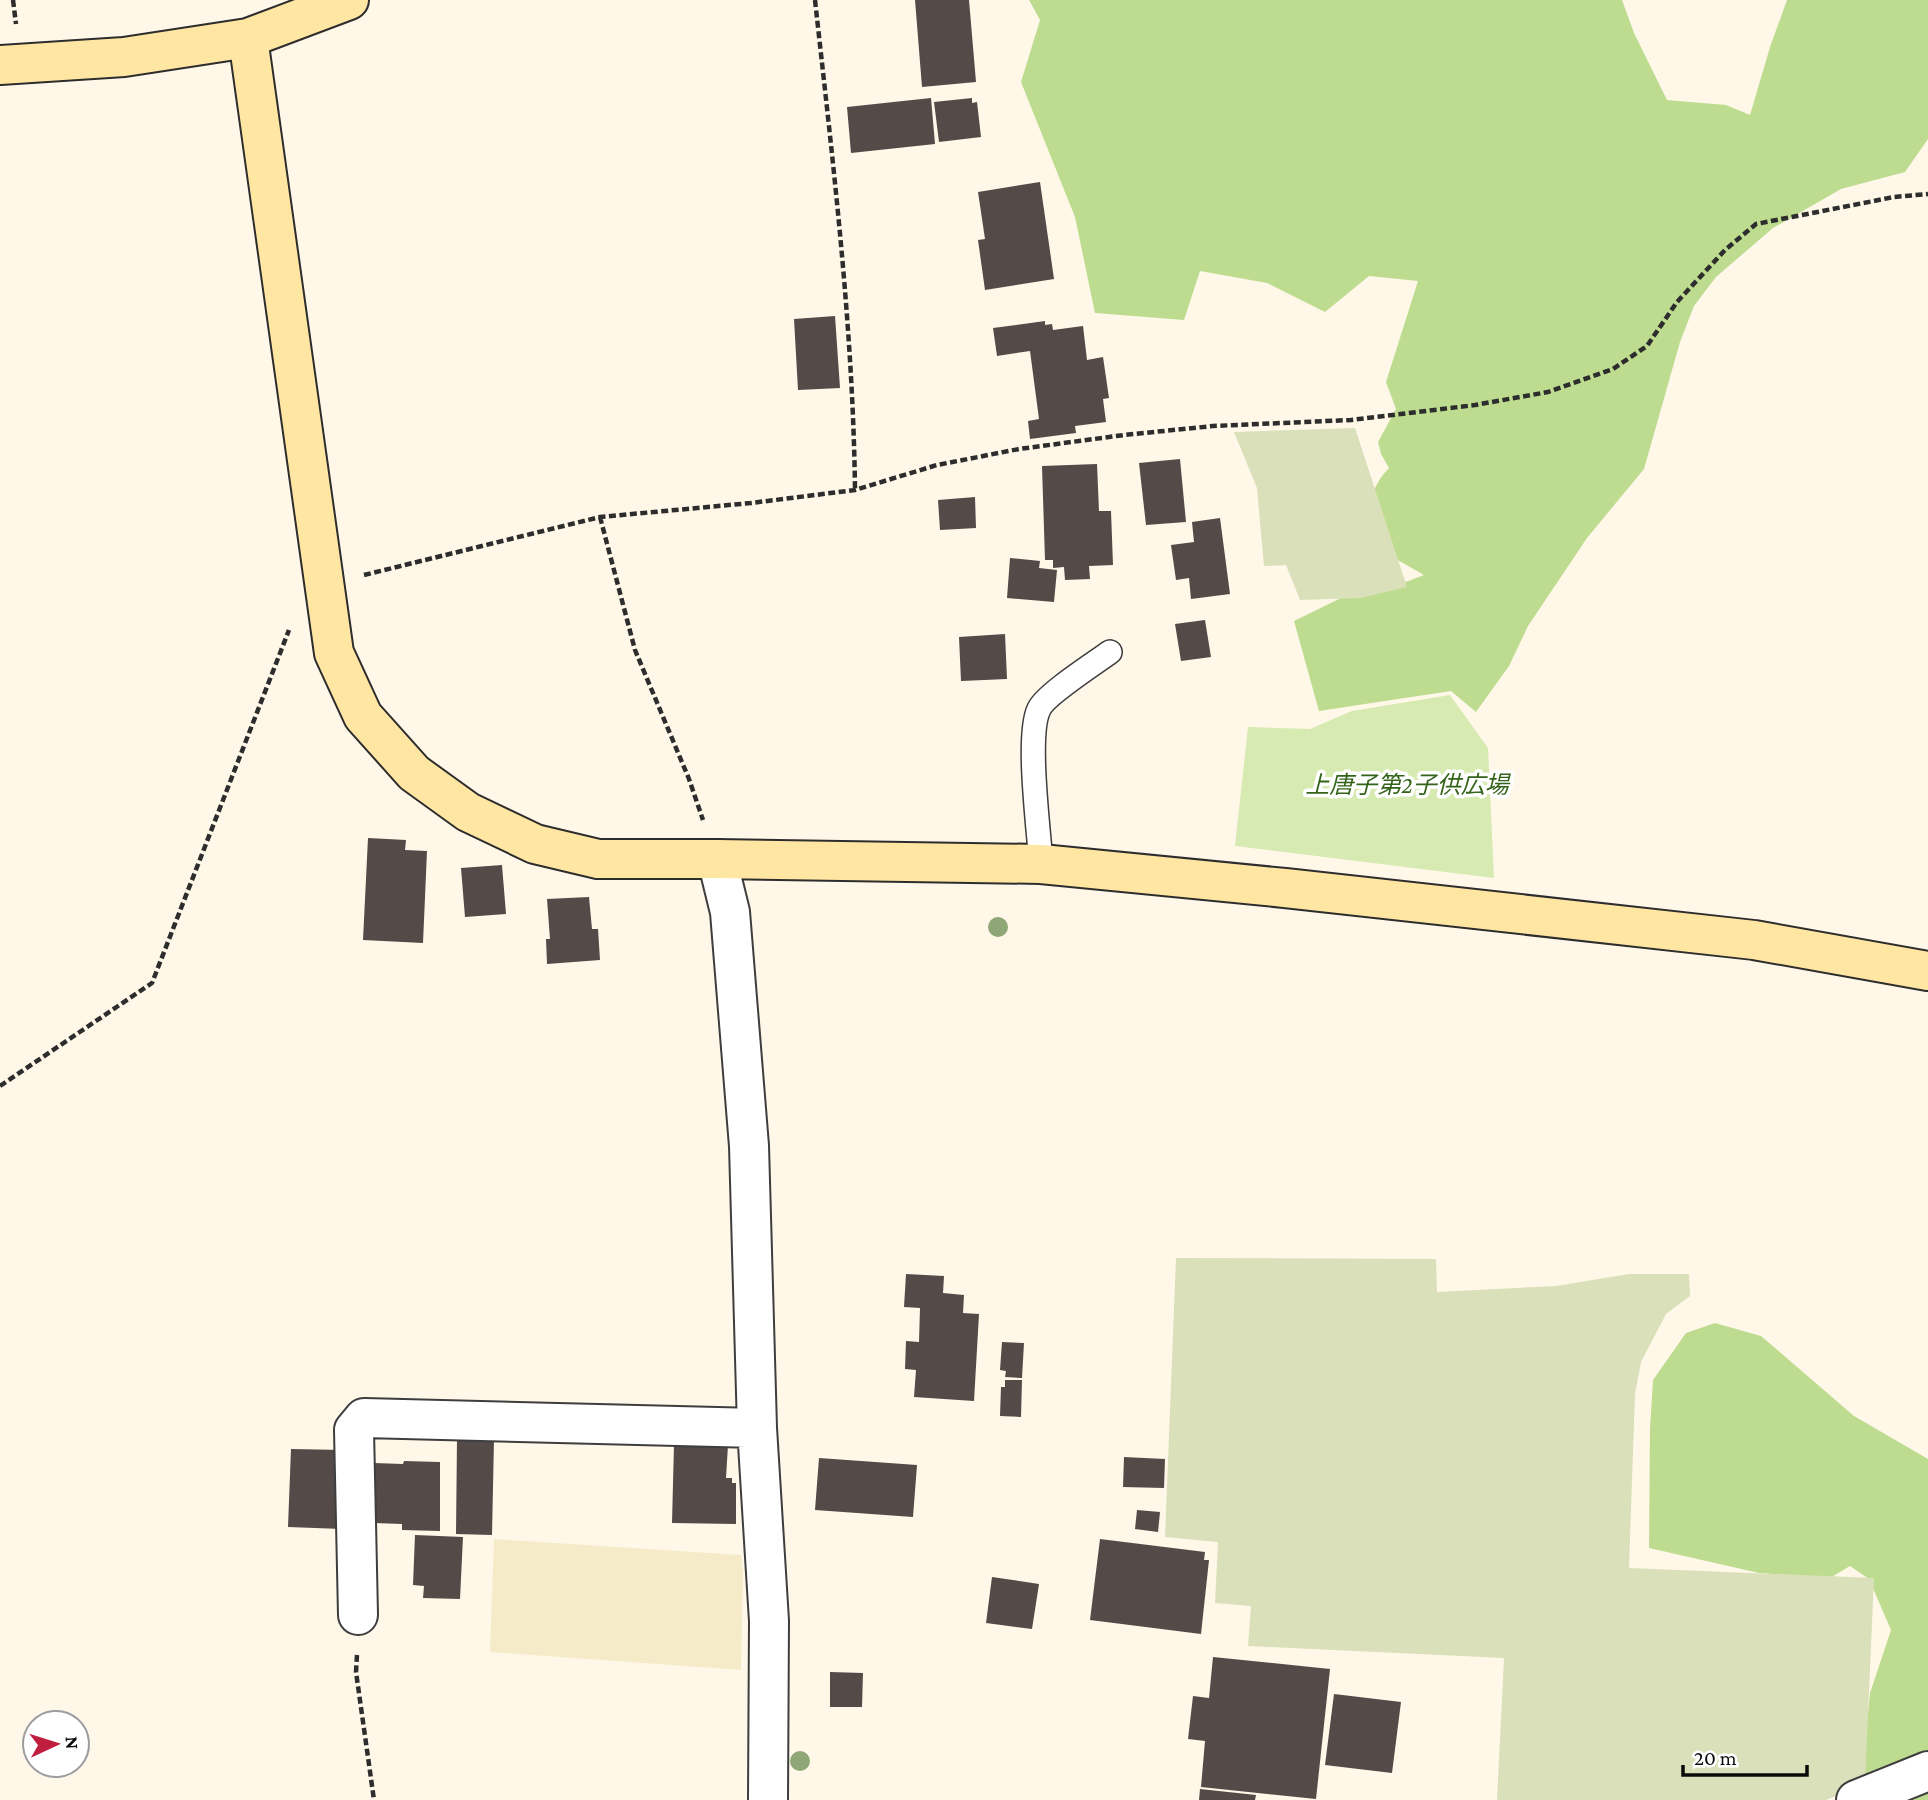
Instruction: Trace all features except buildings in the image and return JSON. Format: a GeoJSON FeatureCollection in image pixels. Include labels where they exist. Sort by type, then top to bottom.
{"type":"FeatureCollection","features":[{"type":"Feature","properties":{"kind":"street"},"geometry":{"type":"LineString","coordinates":[[0,65],[124,57],[248,38],[349,0]]}},
{"type":"Feature","properties":{"kind":"street"},"geometry":{"type":"LineString","coordinates":[[248,38],[334,653],[363,716],[414,773],[468,812],[535,844],[598,859],[1041,864],[1754,940],[1928,971]]}},
{"type":"Feature","properties":{"kind":"street"},"geometry":{"type":"LineString","coordinates":[[717,859],[730,912],[749,1146],[757,1428],[769,1621],[768,1800]]}},
{"type":"Feature","properties":{"kind":"street"},"geometry":{"type":"LineString","coordinates":[[358,1615],[354,1430],[364,1418],[757,1428]]}},
{"type":"Feature","properties":{"kind":"street"},"geometry":{"type":"LineString","coordinates":[[1856,1800],[1928,1771]]}},
{"type":"Feature","properties":{"kind":"lane"},"geometry":{"type":"LineString","coordinates":[[1041,864],[1033,744],[1039,708],[1110,652]]}},
{"type":"Feature","properties":{"kind":"path"},"geometry":{"type":"LineString","coordinates":[[815,0],[837,199],[853,392],[855,490]]}},
{"type":"Feature","properties":{"kind":"path"},"geometry":{"type":"LineString","coordinates":[[0,1086],[152,983],[300,603],[323,585],[600,517],[855,490],[937,465],[1019,449],[1213,426],[1351,420],[1475,405],[1548,392],[1613,369],[1647,346],[1677,302],[1726,250],[1756,224],[1895,197],[1928,194]]}},
{"type":"Feature","properties":{"kind":"path"},"geometry":{"type":"LineString","coordinates":[[600,517],[635,650],[689,779],[717,859]]}},
{"type":"Feature","properties":{"kind":"path"},"geometry":{"type":"LineString","coordinates":[[358,1615],[356,1672],[374,1800]]}},
{"type":"Feature","properties":{"kind":"shaded area"},"geometry":{"type":"Polygon","coordinates":[[[494,1539],[741,1555],[741,1670],[490,1652],[494,1539]]]}},
{"type":"Feature","properties":{"kind":"green space"},"geometry":{"type":"Polygon","coordinates":[[[1029,0],[1622,0],[1634,33],[1667,100],[1726,105],[1750,115],[1787,0],[1928,0],[1928,139],[1905,172],[1841,189],[1773,228],[1716,277],[1694,306],[1680,342],[1644,469],[1587,538],[1528,626],[1509,666],[1476,712],[1451,691],[1319,711],[1294,621],[1341,598],[1390,588],[1424,575],[1375,547],[1372,514],[1376,487],[1389,468],[1378,442],[1396,409],[1386,382],[1418,281],[1369,276],[1325,312],[1267,283],[1200,271],[1184,320],[1095,313],[1075,217],[1021,82],[1040,20],[1029,0]]]}},
{"type":"Feature","properties":{"kind":"green space"},"geometry":{"type":"Polygon","coordinates":[[[1355,428],[1407,587],[1361,598],[1300,600],[1286,565],[1264,566],[1257,488],[1234,432],[1355,428]]]}},
{"type":"Feature","properties":{"kind":"green space","name":"上唐子第2子供広場"},"geometry":{"type":"Polygon","coordinates":[[[1450,695],[1488,748],[1494,878],[1235,846],[1248,727],[1310,729],[1352,711],[1450,695]]]}},
{"type":"Feature","properties":{"kind":"green space"},"geometry":{"type":"Polygon","coordinates":[[[1176,1258],[1436,1259],[1437,1292],[1556,1286],[1629,1274],[1689,1274],[1690,1296],[1666,1314],[1641,1362],[1635,1394],[1629,1568],[1874,1578],[1865,1783],[1826,1800],[1497,1800],[1504,1658],[1248,1646],[1251,1606],[1215,1603],[1218,1542],[1165,1537],[1176,1258]]]}},
{"type":"Feature","properties":{"kind":"green space"},"geometry":{"type":"Polygon","coordinates":[[[1715,1323],[1761,1336],[1854,1416],[1928,1459],[1928,1800],[1835,1800],[1850,1792],[1864,1753],[1870,1693],[1891,1630],[1869,1579],[1850,1566],[1830,1578],[1759,1573],[1649,1548],[1653,1380],[1686,1333],[1715,1323]]]}}]}
